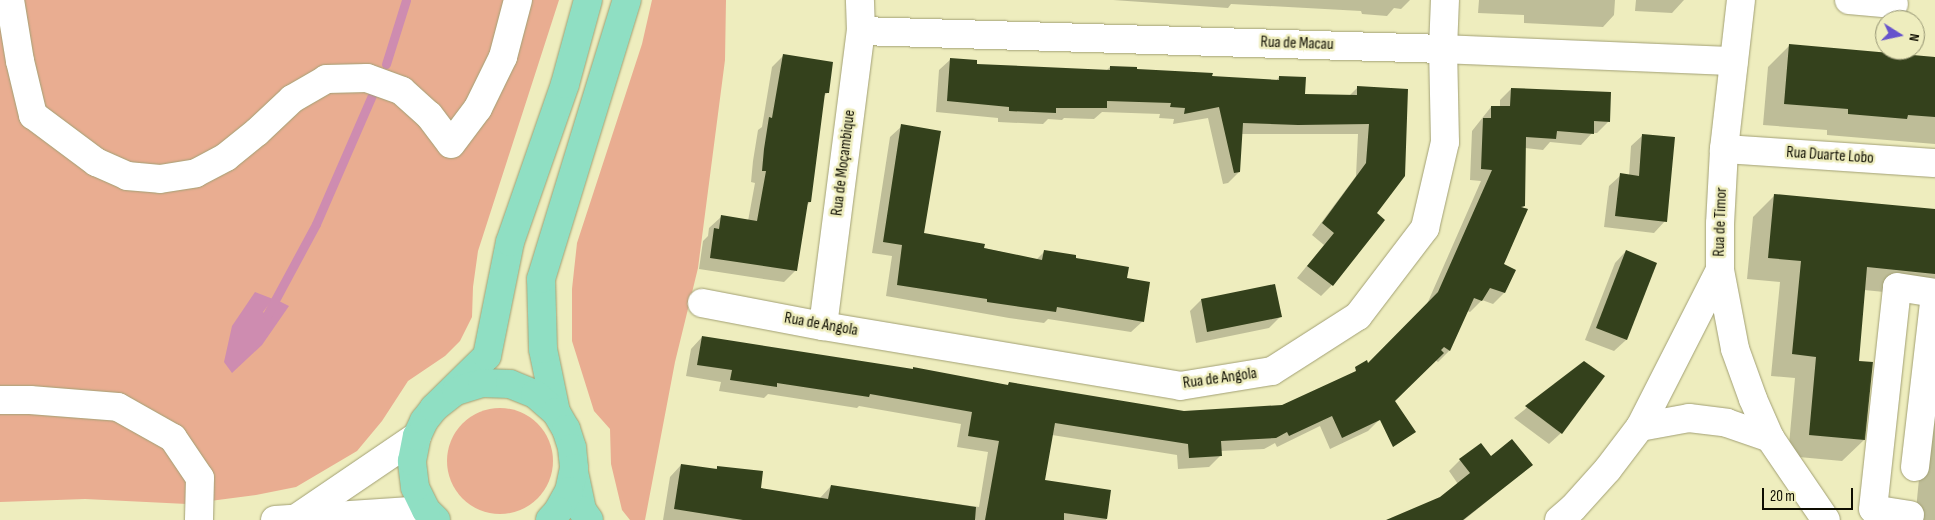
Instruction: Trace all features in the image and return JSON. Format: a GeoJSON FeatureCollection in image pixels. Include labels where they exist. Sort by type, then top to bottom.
{"type":"FeatureCollection","features":[{"type":"Feature","properties":{"kind":"main road"},"geometry":{"type":"LineString","coordinates":[[431,515],[415,487],[412,461],[417,436],[424,421],[434,408],[487,356],[510,242],[565,84],[588,0]]}},
{"type":"Feature","properties":{"kind":"main road"},"geometry":{"type":"LineString","coordinates":[[589,520],[582,510],[569,439],[556,412],[543,349],[541,279],[627,0]]}},
{"type":"Feature","properties":{"kind":"main road"},"geometry":{"type":"LineString","coordinates":[[434,408],[456,391],[482,383],[510,384],[535,394],[556,412]]}},
{"type":"Feature","properties":{"kind":"main road"},"geometry":{"type":"LineString","coordinates":[[550,520],[558,511],[569,491],[574,468]]}},
{"type":"Feature","properties":{"kind":"street"},"geometry":{"type":"LineString","coordinates":[[10,0],[20,61],[33,115],[96,162],[127,176],[160,179],[196,173],[226,157],[257,132],[292,99],[326,79],[367,78],[402,91],[429,115],[451,144],[478,108],[503,58],[518,0]]}},
{"type":"Feature","properties":{"kind":"street","name":"Rua de Moçambique"},"geometry":{"type":"LineString","coordinates":[[823,326],[861,31],[860,0]]}},
{"type":"Feature","properties":{"kind":"street","name":"Rua de Angola"},"geometry":{"type":"LineString","coordinates":[[702,303],[823,326],[1180,386],[1272,371],[1358,316],[1425,228],[1445,142],[1443,49],[1445,0]]}},
{"type":"Feature","properties":{"kind":"street","name":"Rua de Timor"},"geometry":{"type":"LineString","coordinates":[[1559,520],[1573,508],[1608,469],[1640,427],[1720,270],[1720,224],[1724,149],[1741,0]]}},
{"type":"Feature","properties":{"kind":"street"},"geometry":{"type":"LineString","coordinates":[[1849,0],[1894,4]]}},
{"type":"Feature","properties":{"kind":"street","name":"Rua de Macau"},"geometry":{"type":"LineString","coordinates":[[861,31],[1443,49],[1734,61]]}},
{"type":"Feature","properties":{"kind":"street","name":"Rua Duarte Lobo"},"geometry":{"type":"LineString","coordinates":[[1724,149],[1935,163]]}},
{"type":"Feature","properties":{"kind":"street"},"geometry":{"type":"LineString","coordinates":[[1720,270],[1735,348],[1770,438],[1826,520]]}},
{"type":"Feature","properties":{"kind":"street"},"geometry":{"type":"LineString","coordinates":[[1910,515],[1873,509],[1897,287],[1935,294],[1915,467]]}},
{"type":"Feature","properties":{"kind":"street"},"geometry":{"type":"LineString","coordinates":[[0,400],[30,400],[118,407],[172,438],[200,478],[199,520]]}},
{"type":"Feature","properties":{"kind":"street"},"geometry":{"type":"LineString","coordinates":[[1640,427],[1690,418],[1727,423],[1770,438]]}},
{"type":"Feature","properties":{"kind":"street"},"geometry":{"type":"LineString","coordinates":[[285,519],[417,436]]}},
{"type":"Feature","properties":{"kind":"street"},"geometry":{"type":"LineString","coordinates":[[285,519],[431,515]]}},
{"type":"Feature","properties":{"kind":"shaded area"},"geometry":{"type":"Polygon","coordinates":[[[0,0],[559,0],[478,251],[473,287],[472,317],[460,341],[445,356],[408,381],[382,421],[357,451],[296,487],[256,495],[187,504],[85,499],[0,502],[0,0]]]}},
{"type":"Feature","properties":{"kind":"shaded area"},"geometry":{"type":"Polygon","coordinates":[[[652,0],[726,0],[725,60],[698,268],[675,362],[645,520],[630,520],[622,510],[611,464],[610,429],[594,411],[572,341],[572,289],[577,243],[642,44],[652,0]]]}},
{"type":"Feature","properties":{"kind":"shaded area"},"geometry":{"type":"Polygon","coordinates":[[[255,292],[273,299],[263,312],[266,315],[277,300],[289,306],[262,345],[232,373],[224,362],[232,326],[255,292]]]}},
{"type":"Feature","properties":{"kind":"shaded area"},"geometry":{"type":"Polygon","coordinates":[[[500,408],[520,412],[537,424],[549,441],[553,461],[549,481],[537,498],[520,510],[500,514],[480,510],[463,498],[451,481],[447,461],[451,441],[463,424],[480,412],[500,408]]]}},
{"type":"Feature","properties":{"kind":"building"},"geometry":{"type":"Polygon","coordinates":[[[1789,44],[1875,52],[1875,60],[1925,60],[1925,56],[1935,57],[1935,117],[1908,115],[1907,119],[1848,114],[1848,109],[1784,104],[1789,44]]]}},
{"type":"Feature","properties":{"kind":"building"},"geometry":{"type":"Polygon","coordinates":[[[783,54],[833,62],[829,93],[825,93],[811,202],[808,202],[797,271],[710,258],[714,228],[719,229],[721,215],[757,221],[766,171],[762,171],[764,149],[769,117],[772,118],[783,54]]]}},
{"type":"Feature","properties":{"kind":"building"},"geometry":{"type":"Polygon","coordinates":[[[950,58],[977,60],[977,64],[1110,70],[1110,66],[1137,67],[1137,69],[1213,73],[1212,76],[1279,80],[1279,76],[1306,77],[1305,94],[1357,95],[1357,86],[1408,89],[1405,176],[1377,213],[1385,220],[1333,286],[1307,266],[1334,233],[1322,223],[1366,163],[1369,124],[1298,125],[1243,123],[1240,172],[1234,173],[1219,107],[1184,114],[1185,108],[1170,107],[1171,103],[1107,101],[1107,108],[1056,108],[1056,113],[1009,111],[1009,107],[947,101],[950,58]]]}},
{"type":"Feature","properties":{"kind":"building"},"geometry":{"type":"Polygon","coordinates":[[[1511,88],[1611,92],[1610,122],[1594,121],[1594,134],[1557,131],[1556,139],[1526,137],[1525,206],[1521,207],[1528,209],[1504,264],[1516,270],[1505,293],[1490,288],[1482,301],[1474,298],[1450,351],[1444,347],[1441,350],[1444,353],[1395,401],[1416,432],[1393,447],[1380,420],[1342,438],[1332,416],[1289,436],[1287,432],[1276,438],[1221,441],[1222,456],[1189,458],[1188,444],[1055,423],[1045,480],[1111,490],[1107,519],[1064,513],[1064,520],[985,520],[999,441],[968,436],[972,412],[870,394],[869,397],[777,383],[777,387],[730,380],[732,370],[697,365],[702,336],[913,369],[913,367],[1008,385],[1009,382],[1184,411],[1282,405],[1356,371],[1355,367],[1367,360],[1368,363],[1438,292],[1492,170],[1481,169],[1483,118],[1491,118],[1491,106],[1510,106],[1511,88]]]}},
{"type":"Feature","properties":{"kind":"building"},"geometry":{"type":"Polygon","coordinates":[[[901,124],[941,131],[924,233],[985,244],[984,248],[1042,260],[1044,250],[1076,255],[1076,258],[1129,267],[1127,278],[1150,282],[1144,322],[1057,307],[1056,312],[987,302],[987,299],[897,285],[902,245],[883,242],[901,124]]]}},
{"type":"Feature","properties":{"kind":"building"},"geometry":{"type":"Polygon","coordinates":[[[1642,134],[1675,137],[1667,222],[1615,216],[1620,173],[1639,176],[1642,134]]]}},
{"type":"Feature","properties":{"kind":"building"},"geometry":{"type":"Polygon","coordinates":[[[1774,194],[1935,209],[1935,274],[1867,267],[1859,361],[1873,362],[1865,440],[1809,435],[1816,357],[1792,354],[1801,261],[1768,258],[1774,194]]]}},
{"type":"Feature","properties":{"kind":"building"},"geometry":{"type":"Polygon","coordinates":[[[1626,250],[1657,263],[1627,340],[1596,328],[1626,250]]]}},
{"type":"Feature","properties":{"kind":"building"},"geometry":{"type":"Polygon","coordinates":[[[1275,284],[1282,317],[1207,332],[1201,299],[1275,284]]]}},
{"type":"Feature","properties":{"kind":"building"},"geometry":{"type":"Polygon","coordinates":[[[1584,361],[1605,376],[1562,434],[1525,406],[1584,361]]]}},
{"type":"Feature","properties":{"kind":"building"},"geometry":{"type":"Polygon","coordinates":[[[1512,439],[1533,465],[1463,520],[1386,520],[1440,497],[1470,473],[1459,459],[1481,443],[1491,456],[1512,439]]]}},
{"type":"Feature","properties":{"kind":"building"},"geometry":{"type":"Polygon","coordinates":[[[681,464],[717,469],[717,466],[763,471],[761,488],[828,499],[831,485],[976,507],[975,520],[743,520],[674,509],[681,464]]]}},
{"type":"Feature","properties":{"kind":"waterway"},"geometry":{"type":"LineString","coordinates":[[386,64],[406,0]]}},
{"type":"Feature","properties":{"kind":"waterway"},"geometry":{"type":"LineString","coordinates":[[267,315],[316,224],[372,95]]}}]}
